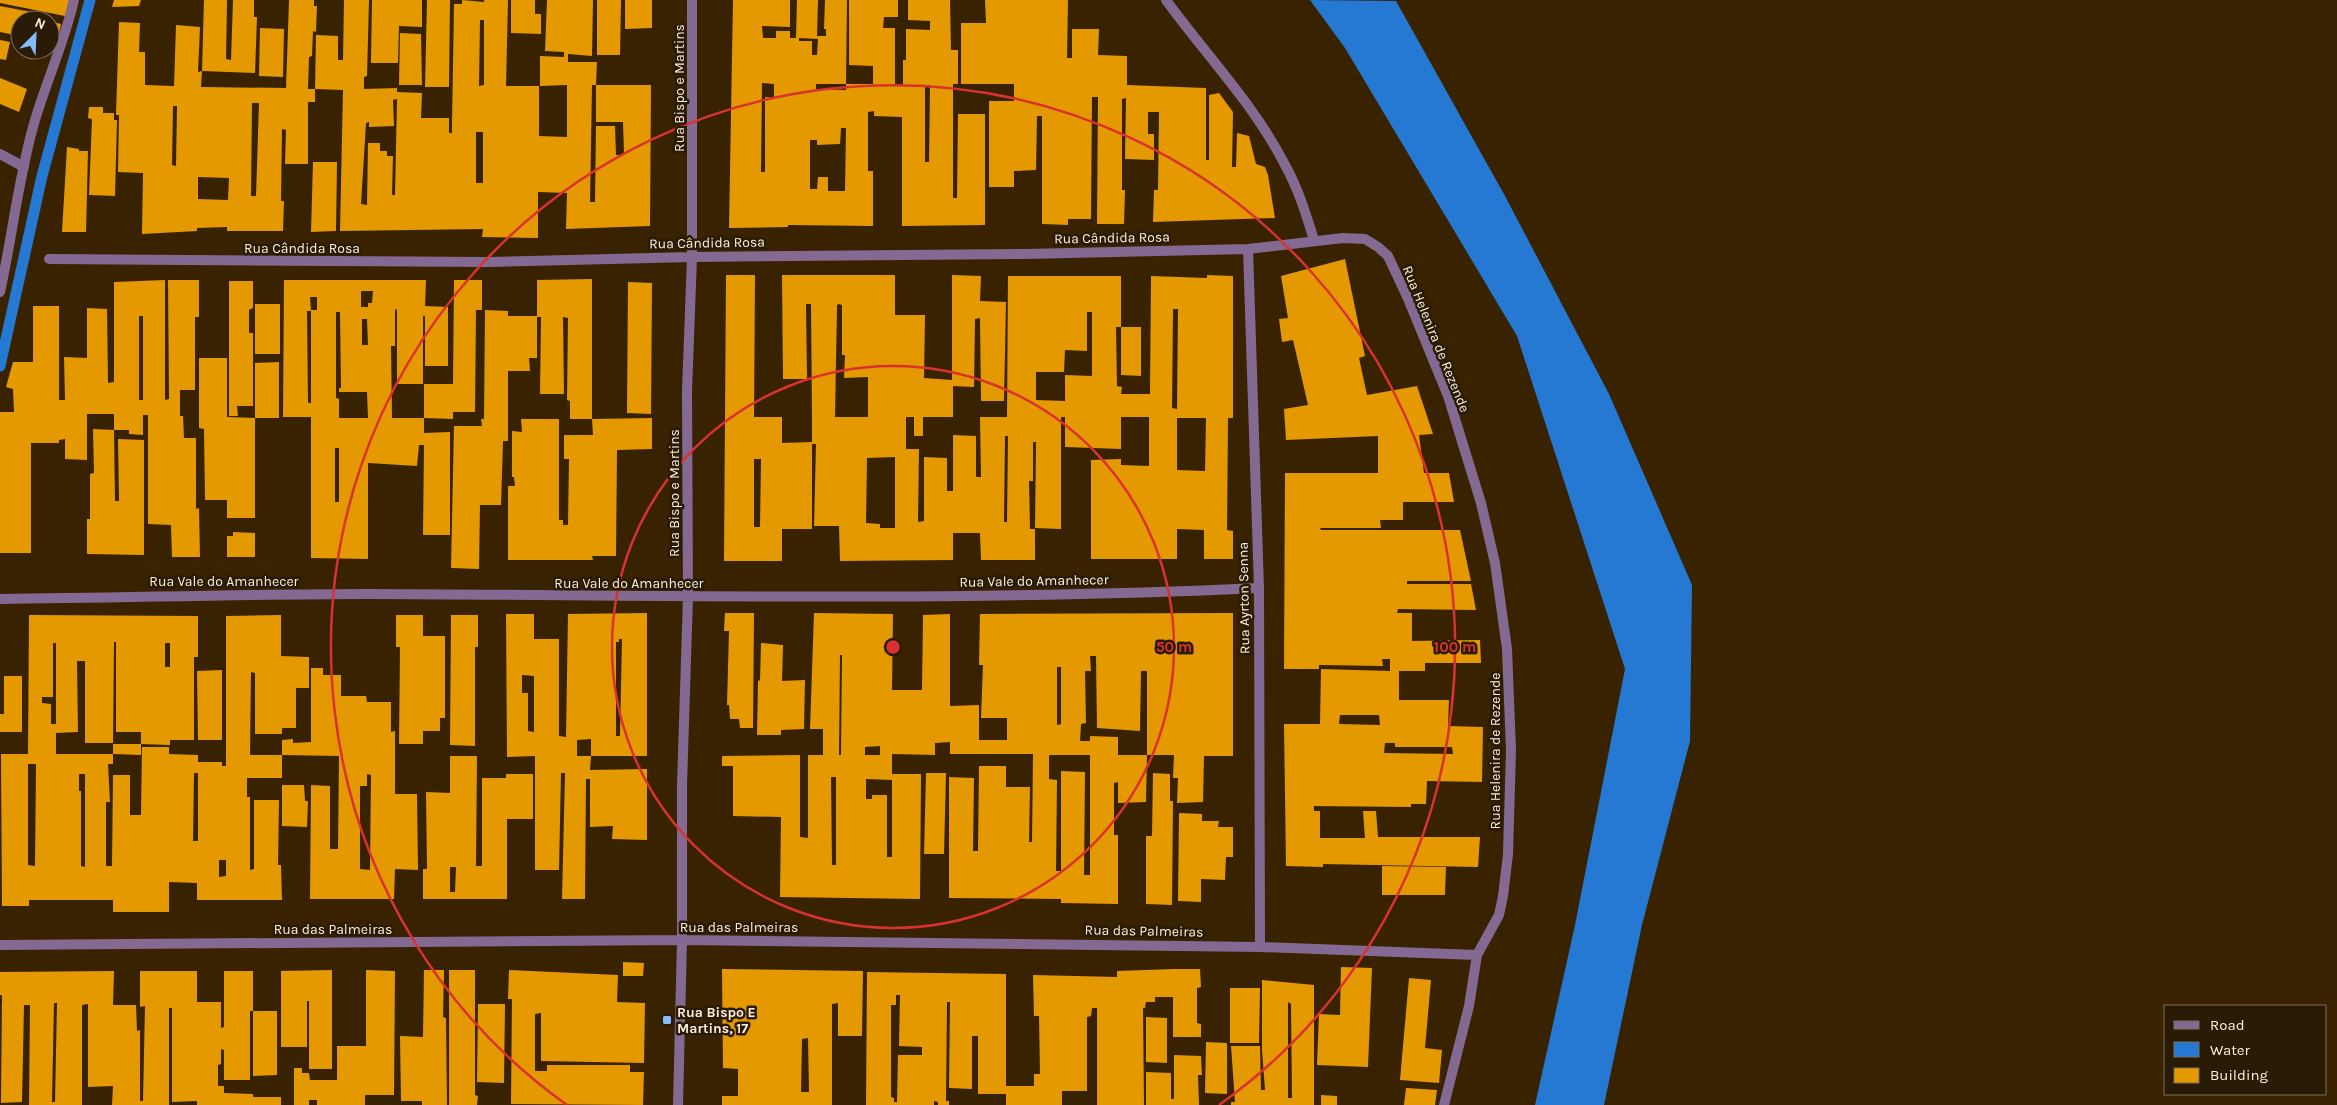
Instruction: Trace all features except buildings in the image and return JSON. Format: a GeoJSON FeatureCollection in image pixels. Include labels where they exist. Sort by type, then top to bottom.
{"type":"FeatureCollection","features":[{"type":"Feature","properties":{"kind":"street"},"geometry":{"type":"LineString","coordinates":[[0,292],[24,166],[41,101],[65,34],[74,0]]}},
{"type":"Feature","properties":{"kind":"street","name":"Rua Bispo e Martins"},"geometry":{"type":"LineString","coordinates":[[678,1105],[682,940],[682,785],[688,597],[687,391],[692,257],[692,0]]}},
{"type":"Feature","properties":{"kind":"street"},"geometry":{"type":"LineString","coordinates":[[1166,0],[1243,99],[1271,139],[1286,166],[1301,200],[1314,240]]}},
{"type":"Feature","properties":{"kind":"street"},"geometry":{"type":"LineString","coordinates":[[0,154],[24,166]]}},
{"type":"Feature","properties":{"kind":"street","name":"Rua Cândida Rosa"},"geometry":{"type":"LineString","coordinates":[[49,259],[490,262],[692,257],[1248,250],[1314,240],[1365,239]]}},
{"type":"Feature","properties":{"kind":"street","name":"Rua Helenira de Rezende"},"geometry":{"type":"LineString","coordinates":[[1365,239],[1388,256],[1409,301],[1448,396],[1481,503],[1501,601],[1509,678],[1511,750],[1508,854],[1499,914],[1477,955],[1469,1006],[1444,1105]]}},
{"type":"Feature","properties":{"kind":"street","name":"Rua Ayrton Senna"},"geometry":{"type":"LineString","coordinates":[[1248,250],[1259,588],[1260,947]]}},
{"type":"Feature","properties":{"kind":"street","name":"Rua Vale do Amanhecer"},"geometry":{"type":"LineString","coordinates":[[0,599],[145,595],[367,594],[688,597],[1050,596],[1259,588]]}},
{"type":"Feature","properties":{"kind":"street","name":"Rua das Palmeiras"},"geometry":{"type":"LineString","coordinates":[[0,945],[682,940],[1260,947],[1477,955]]}},
{"type":"Feature","properties":{"kind":"water"},"geometry":{"type":"Polygon","coordinates":[[[1310,0],[1396,1],[1505,196],[1609,394],[1692,585],[1690,741],[1642,925],[1604,1105],[1535,1105],[1575,925],[1625,669],[1517,336],[1345,48],[1310,0]]]}},
{"type":"Feature","properties":{"kind":"waterway"},"geometry":{"type":"LineString","coordinates":[[0,366],[42,176],[90,0]]}},
{"type":"Feature","properties":{"kind":"place","name":"Rua Bispo E Martins, 17"},"geometry":{"type":"Point","coordinates":[667,1020]}}]}
